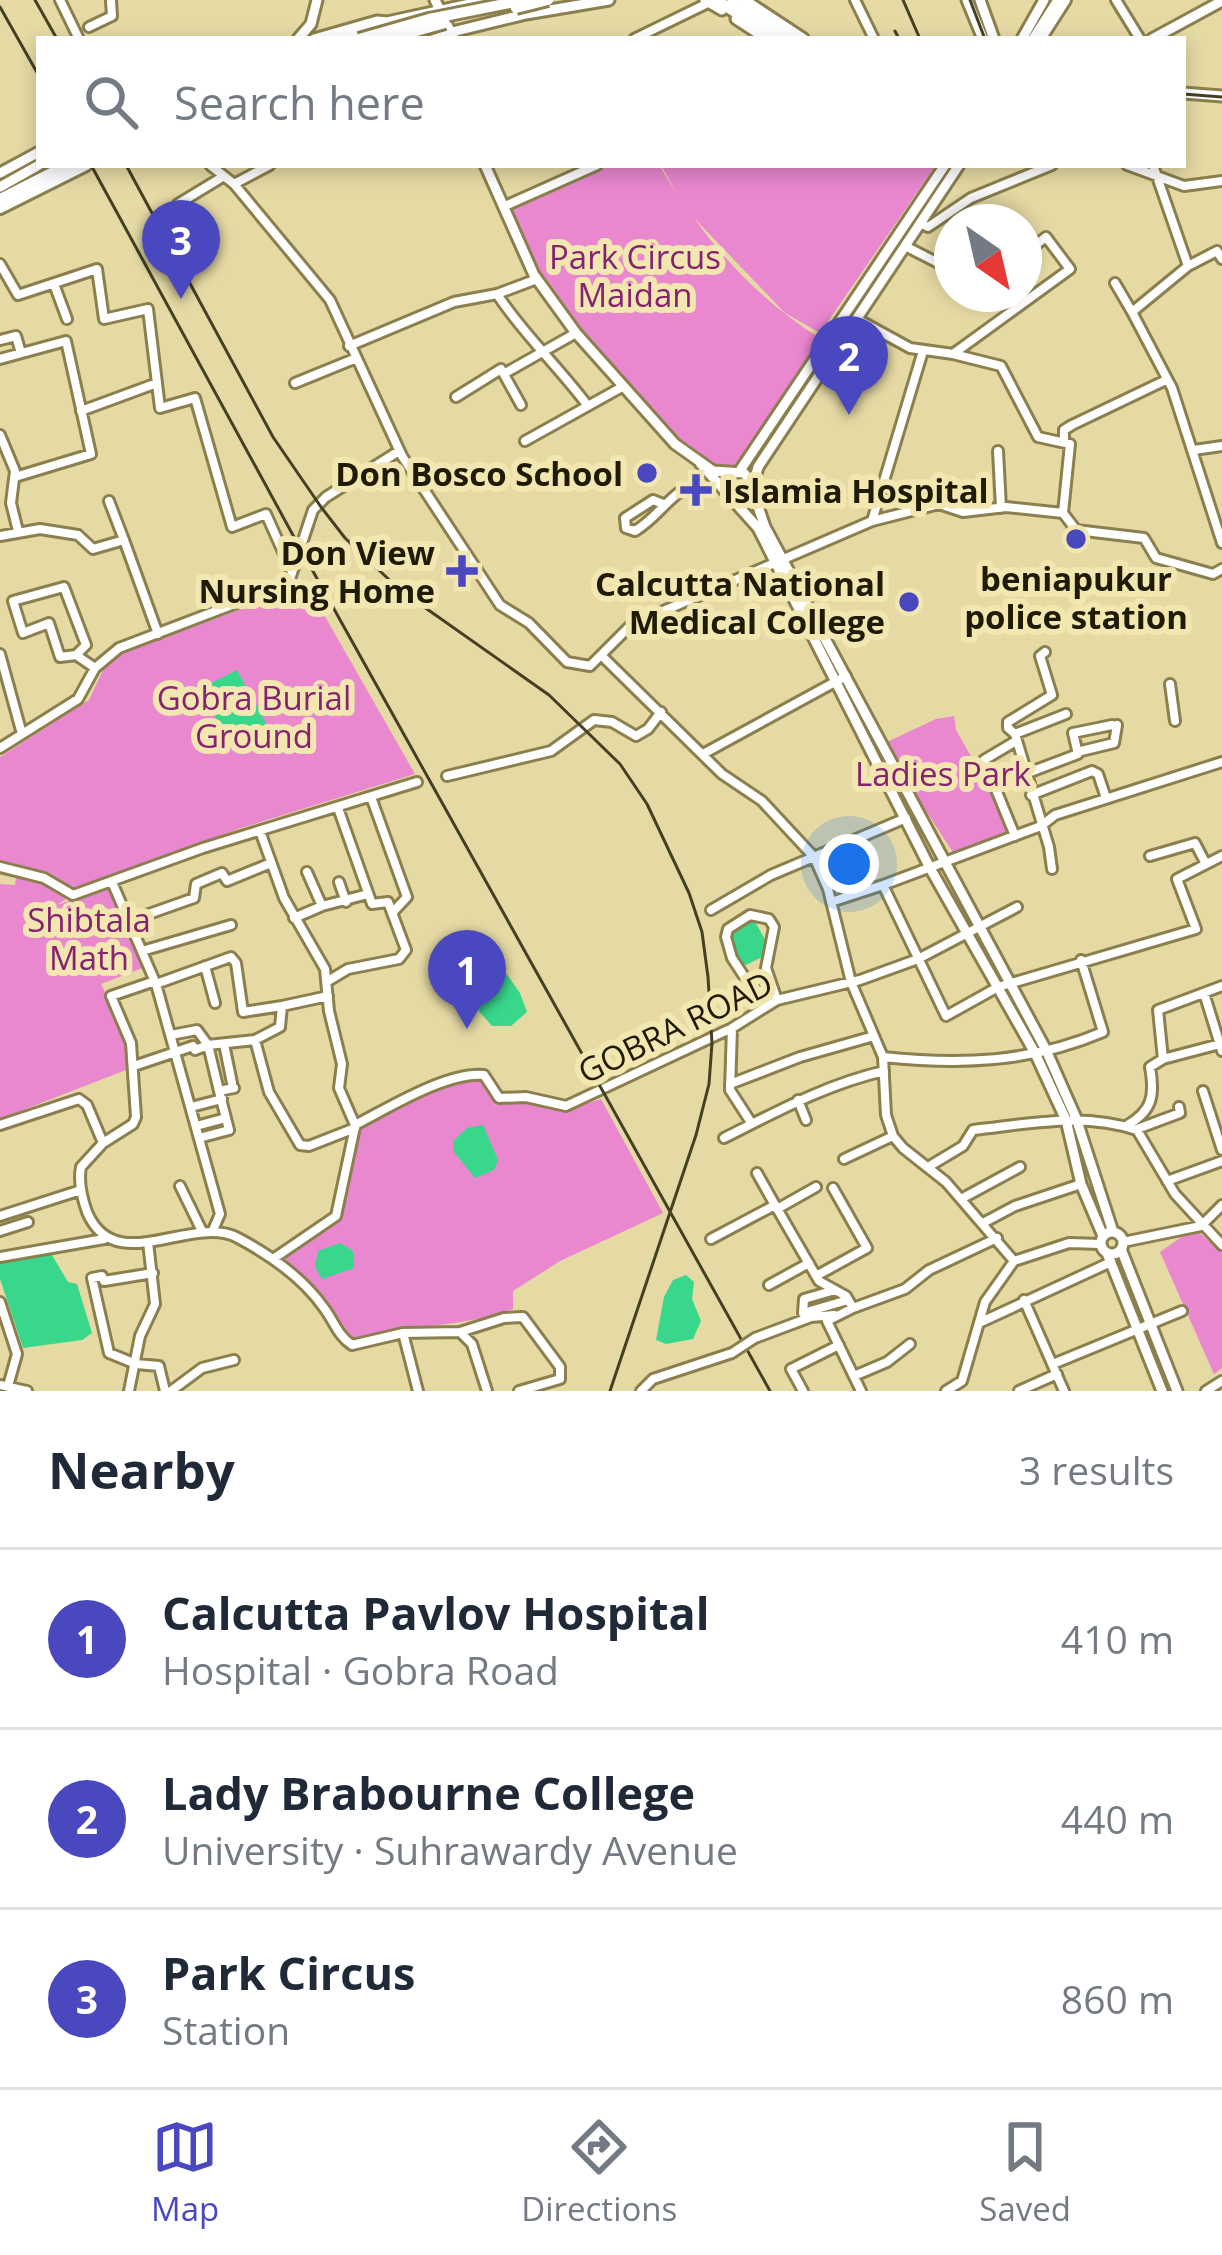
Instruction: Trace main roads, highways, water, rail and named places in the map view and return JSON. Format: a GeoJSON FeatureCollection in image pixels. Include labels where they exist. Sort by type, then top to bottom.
{"type":"FeatureCollection","features":[{"type":"Feature","properties":{"kind":"highway"},"geometry":{"type":"LineString","coordinates":[[370,36],[525,0]]}},
{"type":"Feature","properties":{"kind":"highway"},"geometry":{"type":"LineString","coordinates":[[400,36],[550,0]]}},
{"type":"Feature","properties":{"kind":"highway"},"geometry":{"type":"LineString","coordinates":[[729,0],[785,36]]}},
{"type":"Feature","properties":{"kind":"highway"},"geometry":{"type":"LineString","coordinates":[[748,0],[802,36]]}},
{"type":"Feature","properties":{"kind":"highway"},"geometry":{"type":"LineString","coordinates":[[1038,36],[1062,0]]}},
{"type":"Feature","properties":{"kind":"highway"},"geometry":{"type":"LineString","coordinates":[[710,1],[773,36]]}},
{"type":"Feature","properties":{"kind":"highway"},"geometry":{"type":"LineString","coordinates":[[0,199],[62,168]]}},
{"type":"Feature","properties":{"kind":"highway"},"geometry":{"type":"LineString","coordinates":[[0,208],[80,168]]}},
{"type":"Feature","properties":{"kind":"main road"},"geometry":{"type":"LineString","coordinates":[[301,36],[311,24],[317,0]]}},
{"type":"Feature","properties":{"kind":"main road"},"geometry":{"type":"LineString","coordinates":[[350,36],[438,5],[488,0]]}},
{"type":"Feature","properties":{"kind":"main road"},"geometry":{"type":"LineString","coordinates":[[438,5],[453,36],[609,0]]}},
{"type":"Feature","properties":{"kind":"main road"},"geometry":{"type":"LineString","coordinates":[[968,0],[981,36]]}},
{"type":"Feature","properties":{"kind":"main road"},"geometry":{"type":"LineString","coordinates":[[980,0],[993,36]]}},
{"type":"Feature","properties":{"kind":"main road"},"geometry":{"type":"LineString","coordinates":[[1024,36],[1044,0]]}},
{"type":"Feature","properties":{"kind":"main road"},"geometry":{"type":"LineString","coordinates":[[710,1],[762,36]]}},
{"type":"Feature","properties":{"kind":"main road"},"geometry":{"type":"LineString","coordinates":[[1158,36],[1222,1]]}},
{"type":"Feature","properties":{"kind":"main road"},"geometry":{"type":"LineString","coordinates":[[324,36],[377,20],[387,22]]}},
{"type":"Feature","properties":{"kind":"main road"},"geometry":{"type":"LineString","coordinates":[[1186,94],[1222,96]]}},
{"type":"Feature","properties":{"kind":"main road"},"geometry":{"type":"LineString","coordinates":[[0,173],[36,154]]}},
{"type":"Feature","properties":{"kind":"main road"},"geometry":{"type":"LineString","coordinates":[[0,187],[36,167]]}},
{"type":"Feature","properties":{"kind":"main road"},"geometry":{"type":"LineString","coordinates":[[486,168],[537,279],[622,387],[675,444],[700,463],[719,473],[748,476],[778,560]]}},
{"type":"Feature","properties":{"kind":"main road"},"geometry":{"type":"LineString","coordinates":[[728,495],[724,482],[736,472],[943,168]]}},
{"type":"Feature","properties":{"kind":"main road"},"geometry":{"type":"LineString","coordinates":[[728,495],[742,500],[752,487],[758,467],[957,168]]}},
{"type":"Feature","properties":{"kind":"main road"},"geometry":{"type":"LineString","coordinates":[[700,463],[758,528],[778,560],[1012,982],[1071,1119],[1107,1245]]}},
{"type":"Feature","properties":{"kind":"main road"},"geometry":{"type":"LineString","coordinates":[[841,679],[930,868],[1040,1052]]}},
{"type":"Feature","properties":{"kind":"main road"},"geometry":{"type":"LineString","coordinates":[[1071,1119],[1081,1184],[1162,1391]]}},
{"type":"Feature","properties":{"kind":"main road"},"geometry":{"type":"LineString","coordinates":[[1107,1245],[1122,1245]]}},
{"type":"Feature","properties":{"kind":"main road"},"geometry":{"type":"LineString","coordinates":[[1107,1245],[1122,1245]]}},
{"type":"Feature","properties":{"kind":"main road"},"geometry":{"type":"LineString","coordinates":[[1122,1245],[1177,1391]]}},
{"type":"Feature","properties":{"kind":"tram line"},"geometry":{"type":"LineString","coordinates":[[903,0],[919,36]]}},
{"type":"Feature","properties":{"kind":"tram line"},"geometry":{"type":"LineString","coordinates":[[970,0],[984,36]]}},
{"type":"Feature","properties":{"kind":"tram line"},"geometry":{"type":"LineString","coordinates":[[895,31],[898,36]]}},
{"type":"Feature","properties":{"kind":"tram line"},"geometry":{"type":"LineString","coordinates":[[1186,94],[1222,97]]}},
{"type":"Feature","properties":{"kind":"railway"},"geometry":{"type":"LineString","coordinates":[[35,0],[55,36]]}},
{"type":"Feature","properties":{"kind":"railway"},"geometry":{"type":"LineString","coordinates":[[0,7],[36,71]]}},
{"type":"Feature","properties":{"kind":"railway"},"geometry":{"type":"LineString","coordinates":[[93,168],[770,1391]]}},
{"type":"Feature","properties":{"kind":"railway"},"geometry":{"type":"LineString","coordinates":[[128,168],[273,437],[345,538],[400,590],[549,695],[620,764],[647,804],[689,893],[702,932],[708,977],[709,1084],[610,1391]]}},
{"type":"Feature","properties":{"kind":"place","name":"Park Circus"},"geometry":{"type":"Point","coordinates":[181,299]}},
{"type":"Feature","properties":{"kind":"place","name":"Lady Brabourne College"},"geometry":{"type":"Point","coordinates":[849,415]}},
{"type":"Feature","properties":{"kind":"place","name":"Don Bosco School"},"geometry":{"type":"Point","coordinates":[647,473]}},
{"type":"Feature","properties":{"kind":"place","name":"Islamia Hospital"},"geometry":{"type":"Point","coordinates":[696,490]}},
{"type":"Feature","properties":{"kind":"place","name":"beniapukur police station"},"geometry":{"type":"Point","coordinates":[1076,539]}},
{"type":"Feature","properties":{"kind":"place","name":"Don View Nursing Home"},"geometry":{"type":"Point","coordinates":[462,571]}},
{"type":"Feature","properties":{"kind":"place","name":"Calcutta National Medical College"},"geometry":{"type":"Point","coordinates":[909,602]}},
{"type":"Feature","properties":{"kind":"place","name":"Calcutta Pavlov Hospital"},"geometry":{"type":"Point","coordinates":[467,1029]}},
{"type":"Feature","properties":{"kind":"park label","name":"Park Circus Maidan"},"geometry":{"type":"Point","coordinates":[635,275]}},
{"type":"Feature","properties":{"kind":"park label","name":"Gobra Burial Ground"},"geometry":{"type":"Point","coordinates":[254,716]}},
{"type":"Feature","properties":{"kind":"park label","name":"Ladies Park"},"geometry":{"type":"Point","coordinates":[943,773]}},
{"type":"Feature","properties":{"kind":"park label","name":"Shibtala Math"},"geometry":{"type":"Point","coordinates":[89,938]}}]}
